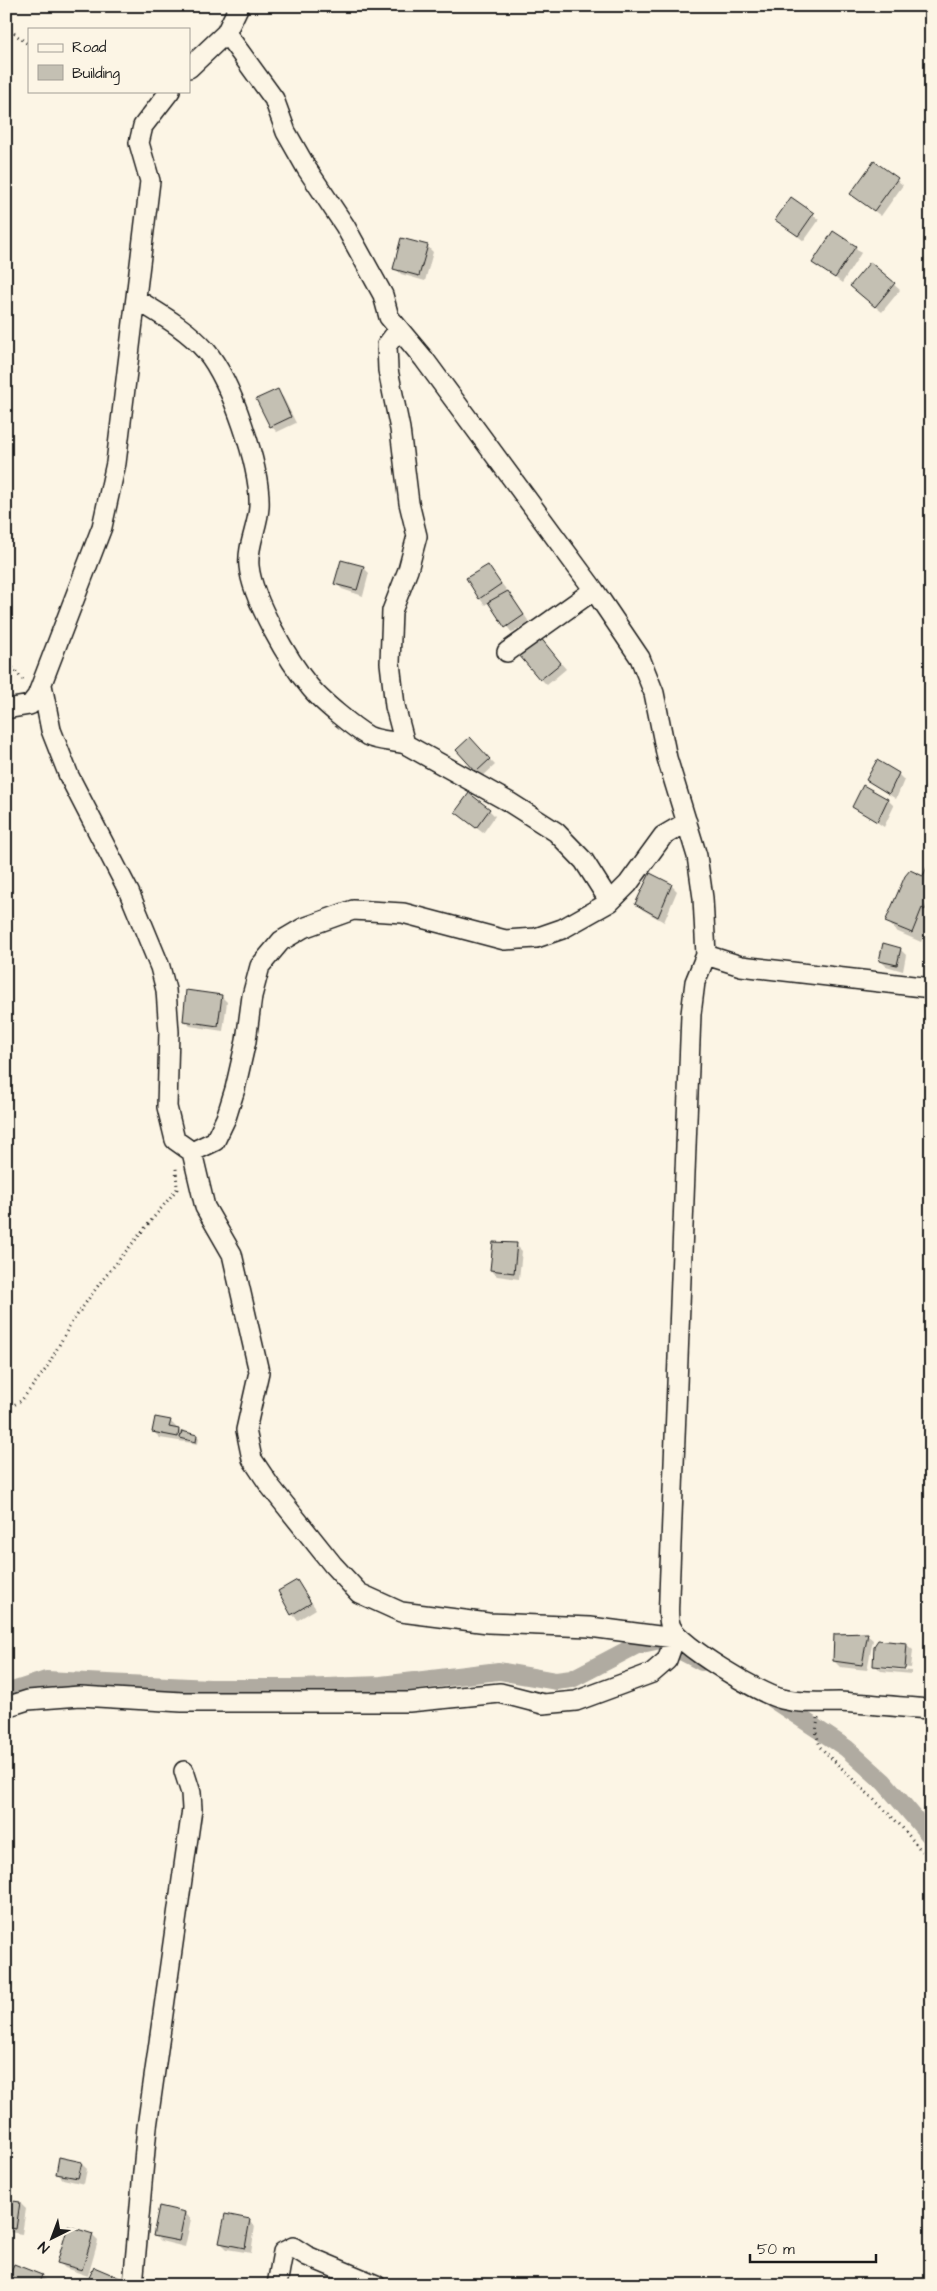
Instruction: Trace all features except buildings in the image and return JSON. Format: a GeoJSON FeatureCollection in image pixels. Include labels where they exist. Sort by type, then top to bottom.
{"type":"FeatureCollection","features":[{"type":"Feature","properties":{"kind":"street"},"geometry":{"type":"LineString","coordinates":[[190,67],[226,33],[239,6]]}},
{"type":"Feature","properties":{"kind":"street"},"geometry":{"type":"LineString","coordinates":[[6,1707],[28,1700],[80,1696],[182,1702],[409,1702],[500,1693],[543,1704],[576,1701],[652,1672],[673,1645],[669,1596],[691,1014],[696,982],[706,955],[703,898],[697,856],[667,758],[654,693],[640,658],[594,590],[424,359],[389,316],[383,296],[344,226],[307,169],[286,132],[274,99],[226,33]]}},
{"type":"Feature","properties":{"kind":"street"},"geometry":{"type":"LineString","coordinates":[[6,709],[30,704],[40,691],[102,527],[116,463],[150,181],[139,143],[143,126],[169,92]]}},
{"type":"Feature","properties":{"kind":"street"},"geometry":{"type":"LineString","coordinates":[[136,300],[187,333],[206,351],[224,380],[242,427],[256,473],[259,507],[249,565],[254,592],[276,635],[310,688],[342,716],[369,736],[405,744],[509,802],[556,832],[584,861],[610,902]]}},
{"type":"Feature","properties":{"kind":"street"},"geometry":{"type":"LineString","coordinates":[[399,329],[387,345],[388,370],[400,429],[410,503],[417,536],[408,570],[392,610],[390,663],[395,706],[405,744]]}},
{"type":"Feature","properties":{"kind":"street"},"geometry":{"type":"LineString","coordinates":[[507,652],[594,590]]}},
{"type":"Feature","properties":{"kind":"street"},"geometry":{"type":"LineString","coordinates":[[40,691],[51,730],[69,776],[129,892],[160,967],[166,990],[169,1032],[167,1107],[176,1140],[192,1152],[205,1207],[232,1254],[259,1372],[246,1430],[252,1459],[270,1486],[327,1558],[359,1593],[401,1612],[488,1623],[590,1627],[693,1650],[760,1690],[780,1699],[800,1702],[931,1709]]}},
{"type":"Feature","properties":{"kind":"street"},"geometry":{"type":"LineString","coordinates":[[192,1152],[216,1141],[226,1118],[246,1041],[252,996],[260,966],[281,941],[303,928],[353,910],[403,913],[505,940],[536,938],[562,929],[610,902],[628,884],[663,836],[687,822]]}},
{"type":"Feature","properties":{"kind":"street"},"geometry":{"type":"LineString","coordinates":[[706,955],[742,966],[931,988]]}},
{"type":"Feature","properties":{"kind":"street"},"geometry":{"type":"LineString","coordinates":[[133,2285],[147,2127],[192,1809],[191,1794],[184,1771]]}},
{"type":"Feature","properties":{"kind":"street"},"geometry":{"type":"LineString","coordinates":[[277,2285],[282,2252],[293,2247],[307,2256],[376,2285]]}},
{"type":"Feature","properties":{"kind":"path"},"geometry":{"type":"LineString","coordinates":[[6,27],[28,44]]}},
{"type":"Feature","properties":{"kind":"path"},"geometry":{"type":"LineString","coordinates":[[6,660],[40,691]]}},
{"type":"Feature","properties":{"kind":"path"},"geometry":{"type":"LineString","coordinates":[[6,1409],[21,1401],[46,1369],[70,1325],[100,1283],[177,1190],[176,1140]]}},
{"type":"Feature","properties":{"kind":"path"},"geometry":{"type":"LineString","coordinates":[[818,1718],[816,1732],[820,1747],[900,1825],[931,1862]]}},
{"type":"Feature","properties":{"kind":"waterway"},"geometry":{"type":"LineString","coordinates":[[6,1693],[46,1680],[210,1688],[299,1688],[381,1685],[499,1671],[556,1681],[572,1679],[637,1645],[660,1640],[702,1662]]}},
{"type":"Feature","properties":{"kind":"waterway"},"geometry":{"type":"LineString","coordinates":[[772,1699],[846,1748],[884,1782],[931,1837]]}}]}
